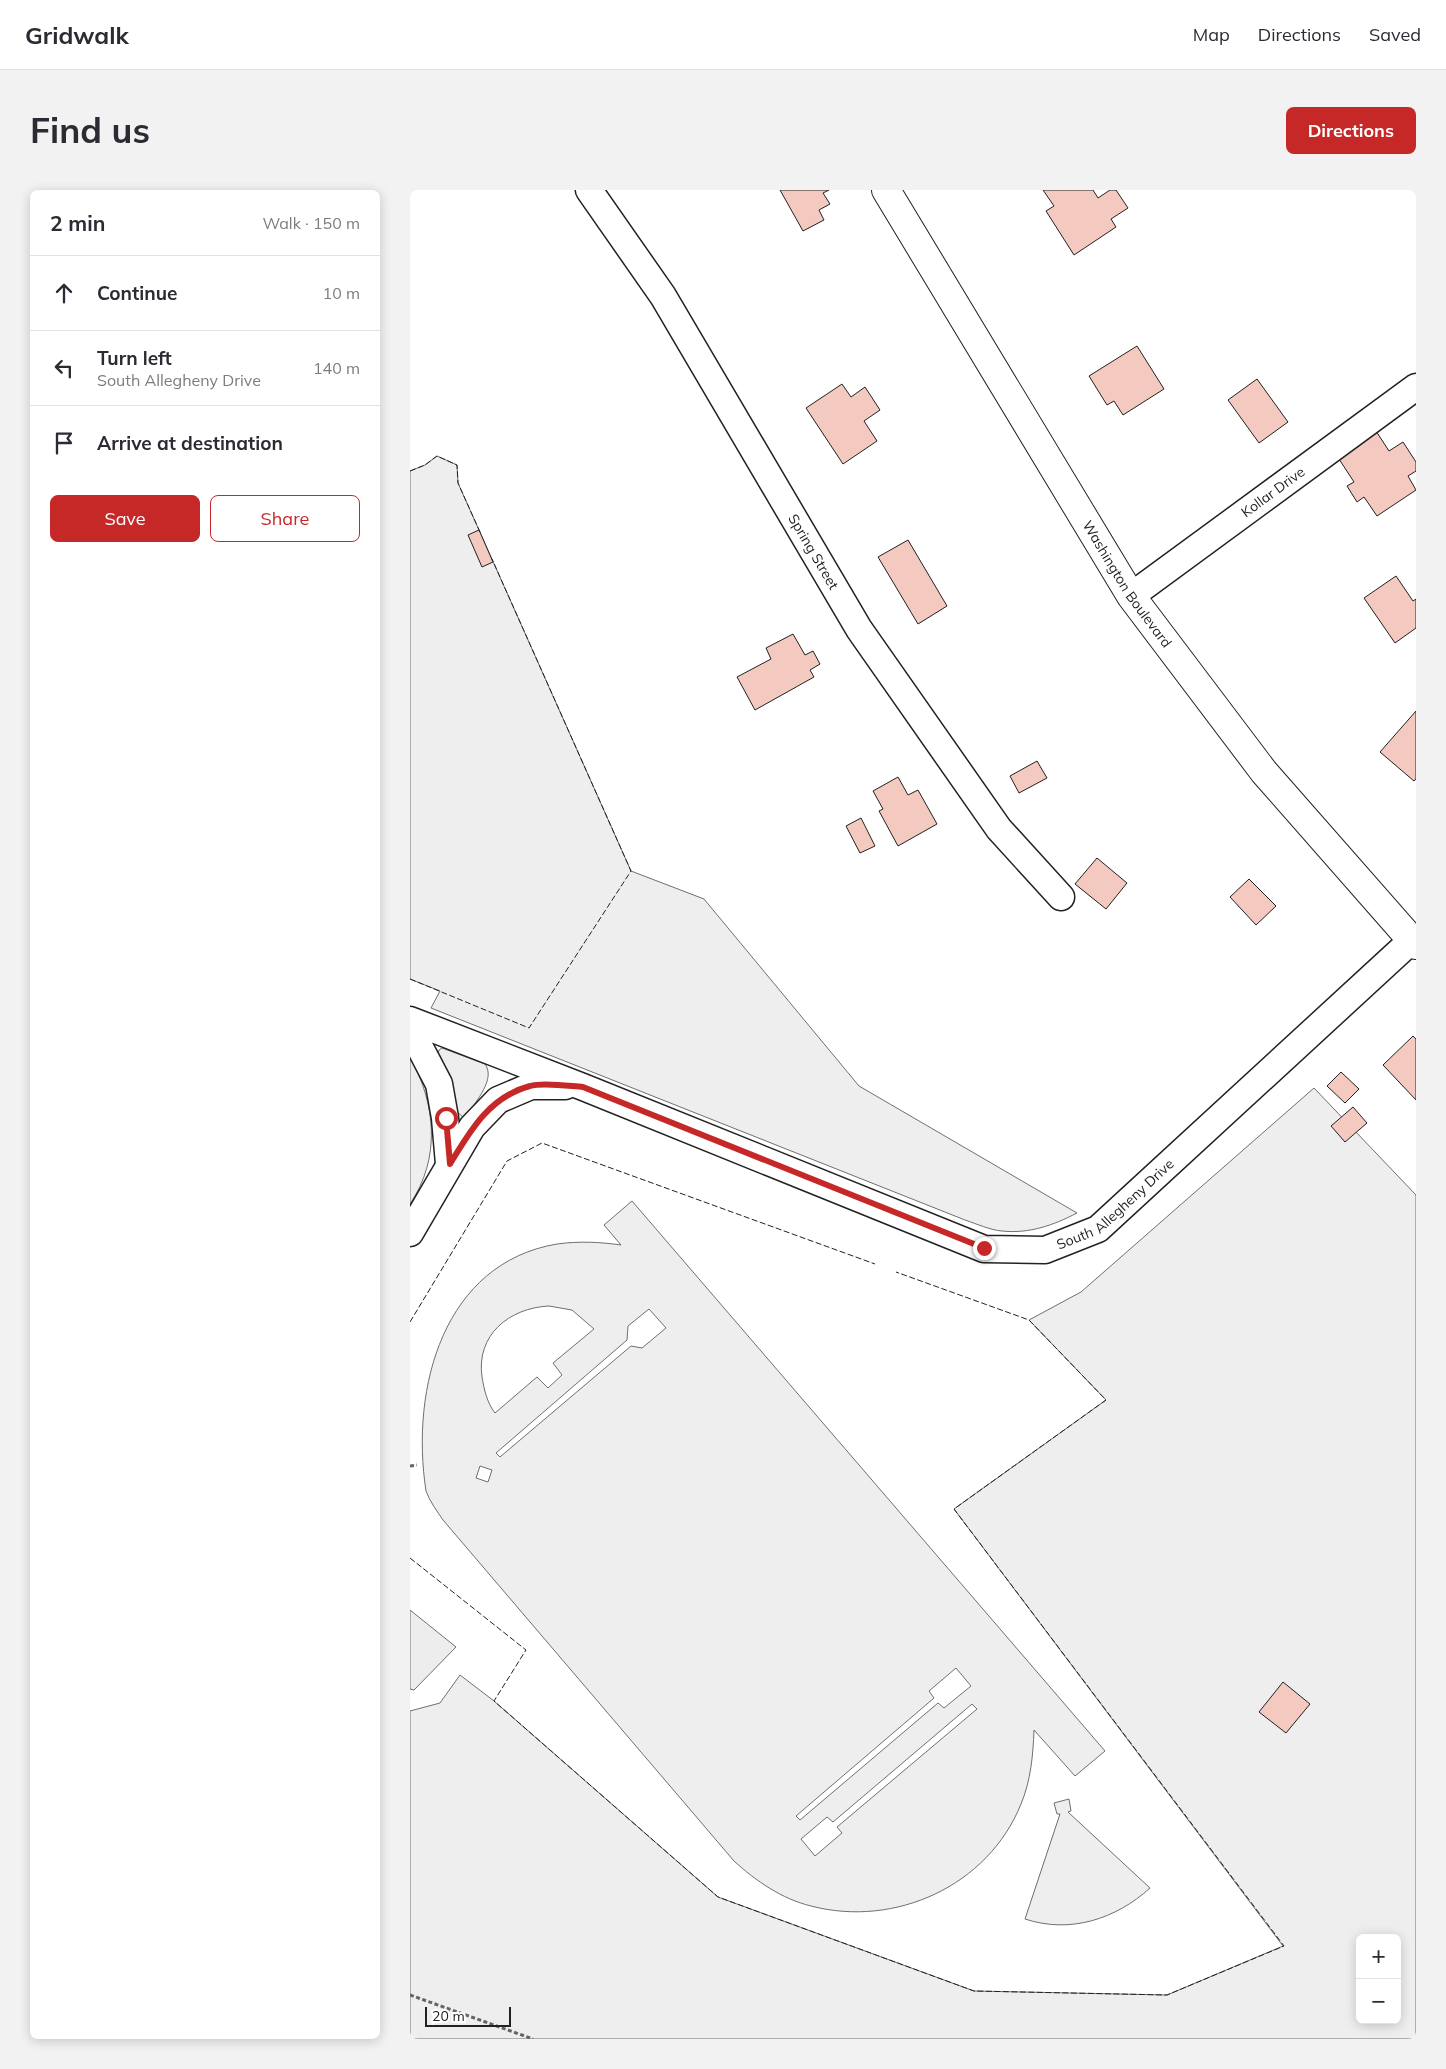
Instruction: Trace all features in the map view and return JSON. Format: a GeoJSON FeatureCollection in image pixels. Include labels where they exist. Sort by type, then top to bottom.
{"type":"FeatureCollection","features":[{"type":"Feature","properties":{"kind":"street","name":"Spring Street"},"geometry":{"type":"LineString","coordinates":[[589,190],[663,296],[860,629],[999,829],[1061,897]]}},
{"type":"Feature","properties":{"kind":"street","name":"Washington Boulevard"},"geometry":{"type":"LineString","coordinates":[[886,190],[1130,596],[1264,772],[1414,943]]}},
{"type":"Feature","properties":{"kind":"street","name":"Kollar Drive"},"geometry":{"type":"LineString","coordinates":[[1130,596],[1416,387]]}},
{"type":"Feature","properties":{"kind":"street","name":"South Allegheny Drive"},"geometry":{"type":"LineString","coordinates":[[410,1020],[583,1087],[984,1248],[1045,1250],[1098,1229],[1414,943]]}},
{"type":"Feature","properties":{"kind":"street"},"geometry":{"type":"LineString","coordinates":[[410,1033],[416,1038],[439,1084],[446,1118],[450,1164]]}},
{"type":"Feature","properties":{"kind":"street","name":"South Allegheny Drive"},"geometry":{"type":"LineString","coordinates":[[410,1233],[472,1127],[498,1100],[531,1086],[583,1087]]}},
{"type":"Feature","properties":{"kind":"path"},"geometry":{"type":"LineString","coordinates":[[410,1466],[417,1465]]}},
{"type":"Feature","properties":{"kind":"path"},"geometry":{"type":"LineString","coordinates":[[410,1995],[533,2039]]}},
{"type":"Feature","properties":{"kind":"shaded area"},"geometry":{"type":"Polygon","coordinates":[[[437,456],[457,465],[458,483],[631,871],[704,899],[859,1086],[1077,1213],[1050,1225],[1032,1230],[1012,1232],[988,1228],[431,1008],[440,991],[410,979],[410,471],[425,465],[437,456]]]}},
{"type":"Feature","properties":{"kind":"shaded area"},"geometry":{"type":"Polygon","coordinates":[[[442,1048],[485,1064],[488,1070],[487,1083],[484,1090],[467,1115],[463,1117],[457,1112],[438,1055],[439,1050],[442,1048]]]}},
{"type":"Feature","properties":{"kind":"shaded area"},"geometry":{"type":"Polygon","coordinates":[[[410,1057],[425,1093],[430,1112],[431,1131],[427,1168],[410,1204],[410,1057]]]}},
{"type":"Feature","properties":{"kind":"shaded area"},"geometry":{"type":"Polygon","coordinates":[[[1314,1088],[1416,1195],[1416,2039],[410,2039],[410,1711],[440,1703],[460,1675],[494,1701],[718,1897],[974,1991],[1167,1995],[1283,1946],[954,1509],[1106,1400],[1029,1320],[1081,1292],[1314,1088]]]}},
{"type":"Feature","properties":{"kind":"shaded area"},"geometry":{"type":"Polygon","coordinates":[[[632,1201],[1105,1751],[1075,1776],[1034,1730],[1027,1786],[1021,1804],[1006,1833],[986,1858],[962,1878],[935,1894],[906,1905],[875,1911],[843,1911],[800,1903],[780,1894],[751,1875],[734,1861],[443,1520],[426,1491],[422,1451],[424,1411],[431,1372],[443,1336],[462,1303],[487,1276],[518,1256],[565,1243],[589,1242],[621,1245],[604,1225],[632,1201]],[[549,1306],[534,1308],[509,1318],[498,1326],[484,1348],[482,1377],[488,1400],[495,1413],[537,1377],[548,1388],[562,1375],[553,1363],[594,1329],[572,1310],[549,1306]],[[649,1309],[628,1326],[627,1340],[496,1453],[500,1457],[631,1346],[642,1348],[666,1328],[649,1309]],[[480,1466],[476,1478],[488,1482],[492,1470],[480,1466]],[[956,1668],[929,1691],[934,1698],[796,1816],[800,1820],[938,1703],[944,1708],[971,1686],[956,1668]],[[972,1704],[833,1822],[827,1817],[801,1839],[815,1856],[842,1833],[837,1827],[977,1709],[972,1704]]]}},
{"type":"Feature","properties":{"kind":"shaded area"},"geometry":{"type":"Polygon","coordinates":[[[410,1610],[456,1647],[414,1690],[410,1689],[410,1610]]]}},
{"type":"Feature","properties":{"kind":"shaded area"},"geometry":{"type":"Polygon","coordinates":[[[1069,1799],[1071,1811],[1068,1812],[1150,1888],[1122,1908],[1092,1921],[1059,1925],[1025,1919],[1060,1814],[1057,1814],[1054,1803],[1069,1799]]]}},
{"type":"Feature","properties":{"kind":"building"},"geometry":{"type":"Polygon","coordinates":[[[780,190],[829,190],[823,193],[830,204],[819,210],[824,220],[803,231],[780,190]]]}},
{"type":"Feature","properties":{"kind":"building"},"geometry":{"type":"Polygon","coordinates":[[[1043,190],[1093,190],[1098,198],[1110,190],[1116,190],[1128,208],[1111,219],[1116,227],[1074,255],[1046,211],[1054,206],[1043,190]]]}},
{"type":"Feature","properties":{"kind":"building"},"geometry":{"type":"Polygon","coordinates":[[[1137,346],[1164,389],[1123,415],[1114,401],[1107,405],[1089,376],[1137,346]]]}},
{"type":"Feature","properties":{"kind":"building"},"geometry":{"type":"Polygon","coordinates":[[[1257,379],[1288,422],[1259,443],[1228,400],[1257,379]]]}},
{"type":"Feature","properties":{"kind":"building"},"geometry":{"type":"Polygon","coordinates":[[[842,384],[851,397],[865,387],[880,410],[864,421],[877,441],[843,464],[806,408],[842,384]]]}},
{"type":"Feature","properties":{"kind":"building"},"geometry":{"type":"Polygon","coordinates":[[[1376,431],[1389,451],[1403,442],[1416,462],[1416,471],[1408,476],[1416,490],[1377,516],[1364,497],[1357,502],[1347,486],[1354,482],[1337,456],[1376,431]]]}},
{"type":"Feature","properties":{"kind":"building"},"geometry":{"type":"Polygon","coordinates":[[[479,530],[493,562],[482,567],[468,535],[479,530]]]}},
{"type":"Feature","properties":{"kind":"building"},"geometry":{"type":"Polygon","coordinates":[[[908,540],[947,606],[918,624],[878,557],[908,540]]]}},
{"type":"Feature","properties":{"kind":"building"},"geometry":{"type":"Polygon","coordinates":[[[1396,576],[1413,601],[1416,599],[1416,628],[1395,643],[1364,598],[1396,576]]]}},
{"type":"Feature","properties":{"kind":"building"},"geometry":{"type":"Polygon","coordinates":[[[793,634],[805,655],[813,651],[820,664],[810,670],[814,677],[755,710],[737,677],[771,659],[766,648],[793,634]]]}},
{"type":"Feature","properties":{"kind":"building"},"geometry":{"type":"Polygon","coordinates":[[[1416,711],[1416,779],[1414,781],[1380,752],[1416,711]]]}},
{"type":"Feature","properties":{"kind":"building"},"geometry":{"type":"Polygon","coordinates":[[[1037,761],[1047,778],[1019,793],[1010,776],[1037,761]]]}},
{"type":"Feature","properties":{"kind":"building"},"geometry":{"type":"Polygon","coordinates":[[[898,777],[908,795],[918,790],[937,824],[898,846],[879,811],[883,809],[873,791],[898,777]]]}},
{"type":"Feature","properties":{"kind":"building"},"geometry":{"type":"Polygon","coordinates":[[[861,818],[875,846],[860,853],[846,826],[861,818]]]}},
{"type":"Feature","properties":{"kind":"building"},"geometry":{"type":"Polygon","coordinates":[[[1097,858],[1127,883],[1106,909],[1075,884],[1097,858]]]}},
{"type":"Feature","properties":{"kind":"building"},"geometry":{"type":"Polygon","coordinates":[[[1249,879],[1276,906],[1256,925],[1230,897],[1249,879]]]}},
{"type":"Feature","properties":{"kind":"building"},"geometry":{"type":"Polygon","coordinates":[[[1413,1036],[1416,1039],[1416,1100],[1383,1065],[1413,1036]]]}},
{"type":"Feature","properties":{"kind":"building"},"geometry":{"type":"Polygon","coordinates":[[[1341,1072],[1359,1089],[1345,1103],[1327,1086],[1341,1072]]]}},
{"type":"Feature","properties":{"kind":"building"},"geometry":{"type":"Polygon","coordinates":[[[1353,1107],[1367,1123],[1345,1142],[1331,1126],[1353,1107]]]}},
{"type":"Feature","properties":{"kind":"building"},"geometry":{"type":"Polygon","coordinates":[[[1283,1682],[1310,1704],[1286,1733],[1259,1712],[1283,1682]]]}},
{"type":"Feature","properties":{"kind":"fence"},"geometry":{"type":"LineString","coordinates":[[410,471],[425,465],[437,456],[457,465],[458,483],[480,532]]}},
{"type":"Feature","properties":{"kind":"fence"},"geometry":{"type":"LineString","coordinates":[[410,979],[529,1028],[631,871],[492,559]]}},
{"type":"Feature","properties":{"kind":"fence"},"geometry":{"type":"LineString","coordinates":[[410,1322],[507,1161],[542,1143],[875,1264]]}},
{"type":"Feature","properties":{"kind":"fence"},"geometry":{"type":"LineString","coordinates":[[410,1558],[526,1650],[494,1701],[718,1897],[974,1991],[1167,1995],[1284,1946],[954,1509],[1106,1400],[1029,1320],[896,1272]]}},
{"type":"Feature","properties":{"kind":"route"},"geometry":{"type":"LineString","coordinates":[[446,1118],[450,1164],[472,1127],[498,1100],[531,1086],[583,1087],[984,1248]]}}]}
